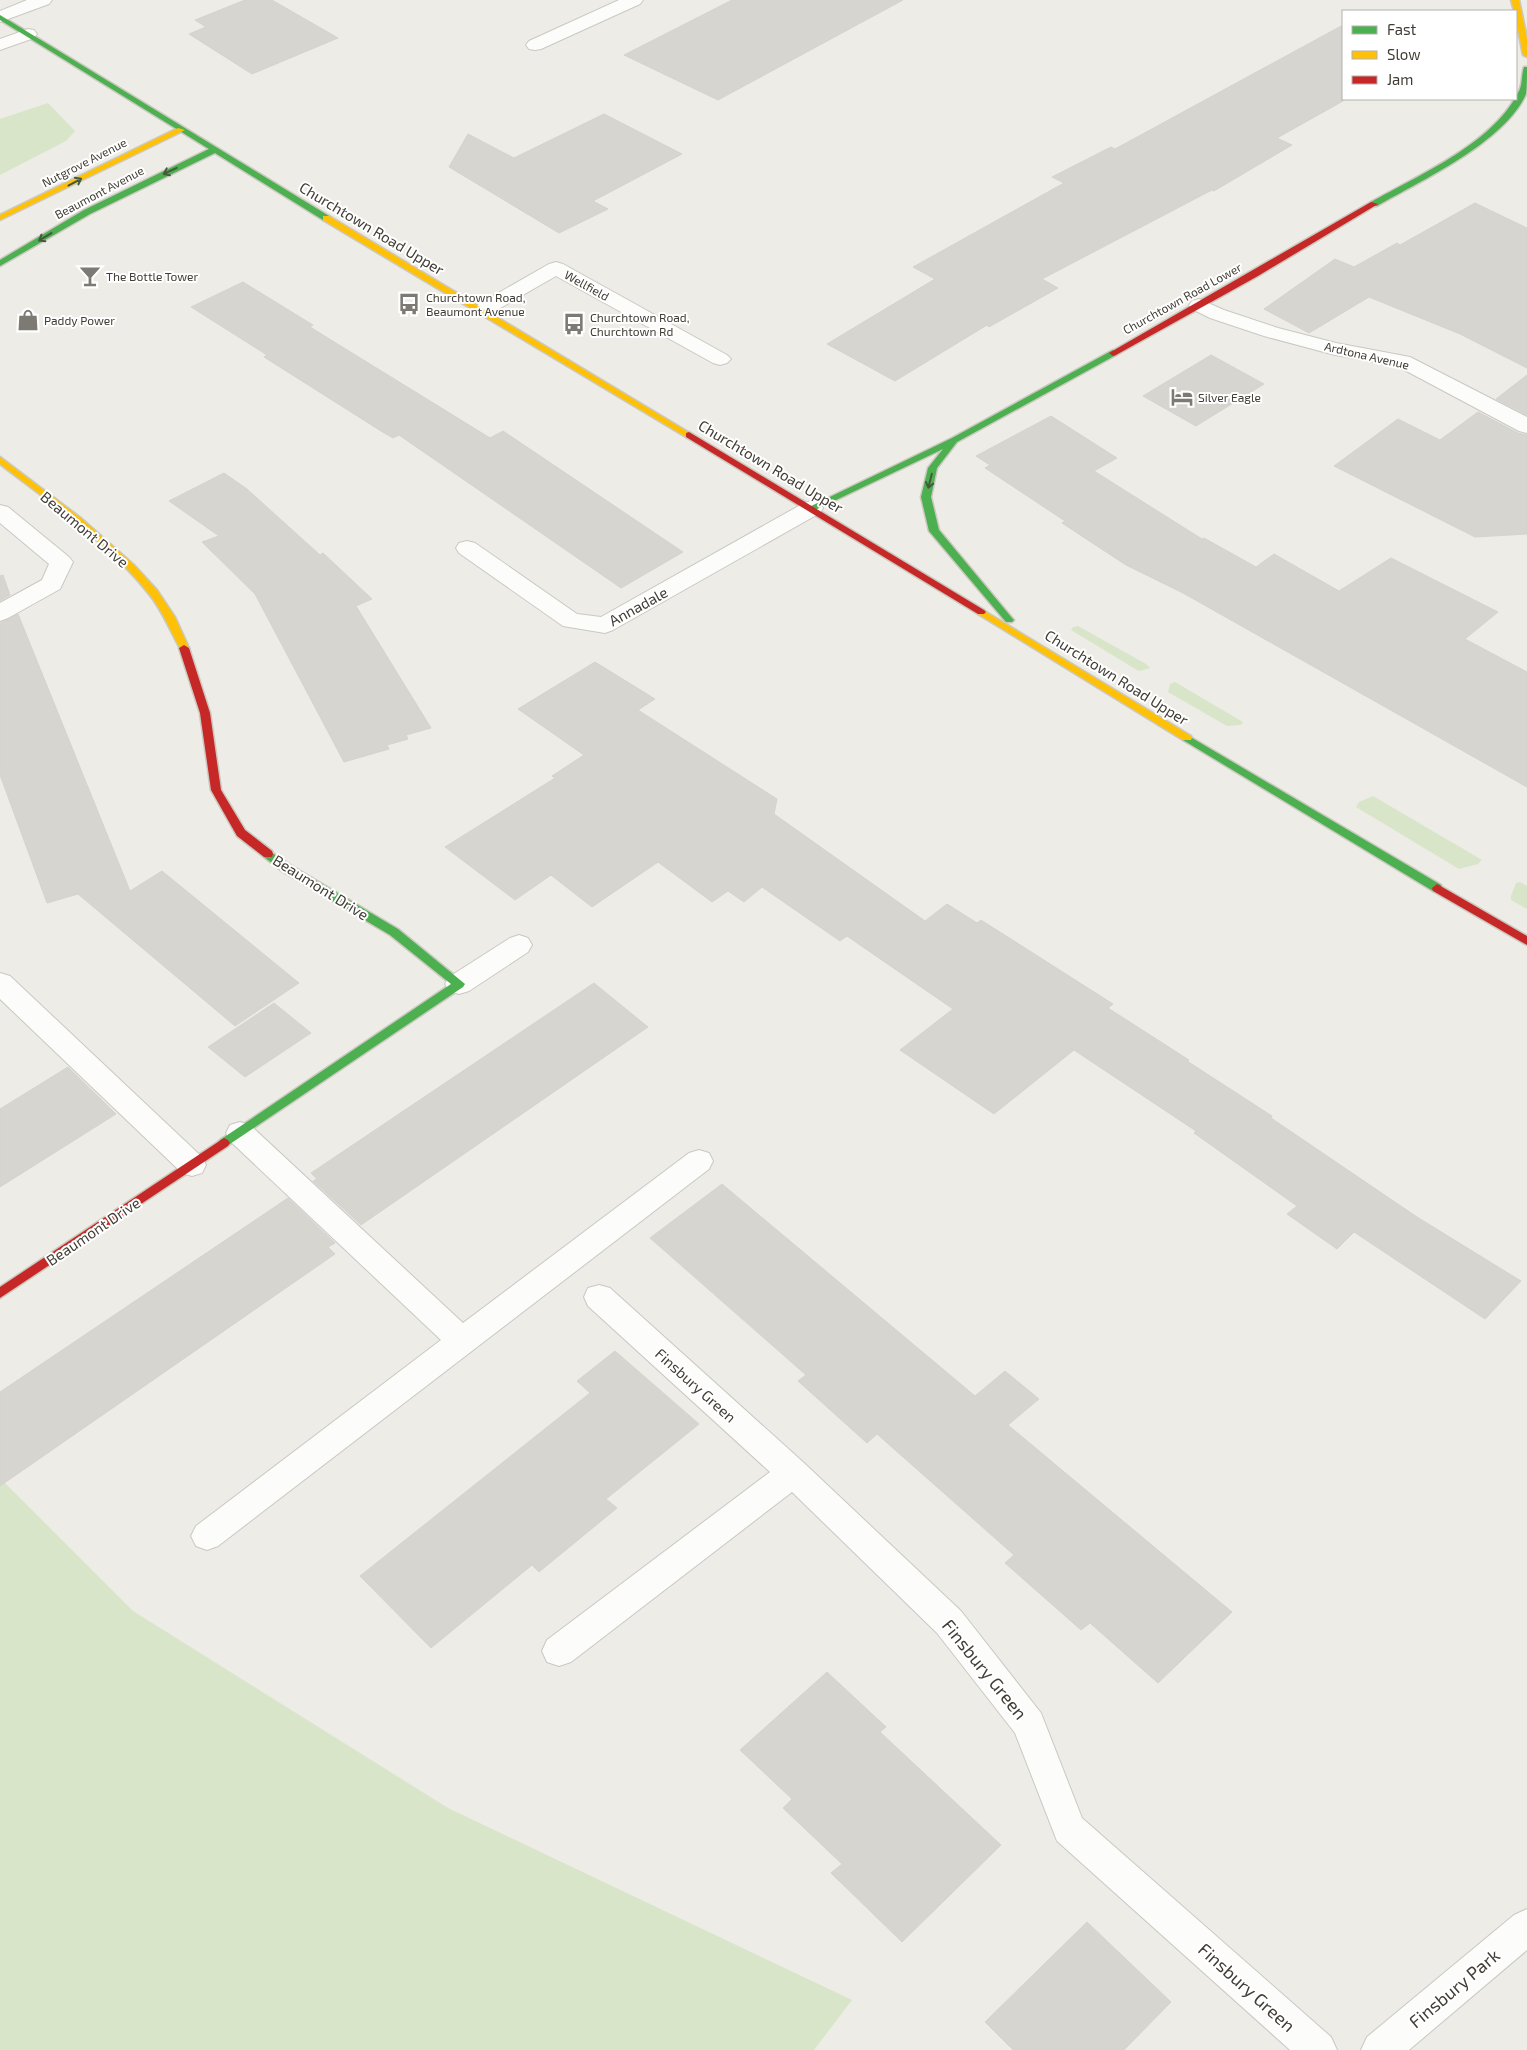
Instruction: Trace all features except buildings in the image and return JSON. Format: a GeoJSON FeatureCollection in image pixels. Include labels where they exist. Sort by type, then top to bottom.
{"type":"FeatureCollection","features":[{"type":"Feature","properties":{"kind":"main road"},"geometry":{"type":"LineString","coordinates":[[1516,0],[1527,55]]}},
{"type":"Feature","properties":{"kind":"main road","name":"Churchtown Road Upper"},"geometry":{"type":"LineString","coordinates":[[0,17],[214,150],[812,508],[1208,751],[1527,941]]}},
{"type":"Feature","properties":{"kind":"main road","name":"Churchtown Road Lower"},"geometry":{"type":"LineString","coordinates":[[812,508],[955,440],[1346,222],[1473,146],[1506,118],[1523,92],[1527,69]]}},
{"type":"Feature","properties":{"kind":"main road","name":"Nutgrove Avenue"},"geometry":{"type":"LineString","coordinates":[[0,218],[50,196],[124,156],[181,130]]}},
{"type":"Feature","properties":{"kind":"main road","name":"Beaumont Avenue"},"geometry":{"type":"LineString","coordinates":[[0,264],[87,212],[214,150]]}},
{"type":"Feature","properties":{"kind":"main road"},"geometry":{"type":"LineString","coordinates":[[50,196],[83,206],[87,212]]}},
{"type":"Feature","properties":{"kind":"main road"},"geometry":{"type":"LineString","coordinates":[[955,440],[933,468],[926,497],[934,531],[1022,636]]}},
{"type":"Feature","properties":{"kind":"main road","name":"Beaumont Drive"},"geometry":{"type":"LineString","coordinates":[[0,460],[124,558],[156,596],[179,634],[205,713],[216,790],[241,833],[286,868],[394,932],[459,984],[0,1293]]}},
{"type":"Feature","properties":{"kind":"street"},"geometry":{"type":"LineString","coordinates":[[0,17],[43,0]]}},
{"type":"Feature","properties":{"kind":"street"},"geometry":{"type":"LineString","coordinates":[[535,45],[634,0]]}},
{"type":"Feature","properties":{"kind":"street"},"geometry":{"type":"LineString","coordinates":[[0,45],[28,34]]}},
{"type":"Feature","properties":{"kind":"street","name":"Wellfield"},"geometry":{"type":"LineString","coordinates":[[481,311],[556,268],[720,359]]}},
{"type":"Feature","properties":{"kind":"street","name":"Ardtona Avenue"},"geometry":{"type":"LineString","coordinates":[[1199,305],[1218,314],[1271,332],[1335,348],[1403,361],[1527,426]]}},
{"type":"Feature","properties":{"kind":"street","name":"Annadale"},"geometry":{"type":"LineString","coordinates":[[466,548],[571,621],[605,626],[812,508]]}},
{"type":"Feature","properties":{"kind":"street"},"geometry":{"type":"LineString","coordinates":[[0,512],[61,562],[52,584],[0,613]]}},
{"type":"Feature","properties":{"kind":"street","name":"Beaumont Drive"},"geometry":{"type":"LineString","coordinates":[[459,984],[518,945]]}},
{"type":"Feature","properties":{"kind":"street"},"geometry":{"type":"LineString","coordinates":[[0,983],[192,1165]]}},
{"type":"Feature","properties":{"kind":"street"},"geometry":{"type":"LineString","coordinates":[[240,1132],[462,1342]]}},
{"type":"Feature","properties":{"kind":"street"},"geometry":{"type":"LineString","coordinates":[[207,1536],[699,1161]]}},
{"type":"Feature","properties":{"kind":"street","name":"Finsbury Green"},"geometry":{"type":"LineString","coordinates":[[599,1297],[792,1473],[949,1622],[1029,1724],[1069,1829],[1318,2050]]}},
{"type":"Feature","properties":{"kind":"street"},"geometry":{"type":"LineString","coordinates":[[559,1651],[792,1473]]}},
{"type":"Feature","properties":{"kind":"street","name":"Finsbury Park"},"geometry":{"type":"LineString","coordinates":[[1380,2050],[1527,1927]]}},
{"type":"Feature","properties":{"kind":"green space"},"geometry":{"type":"Polygon","coordinates":[[[48,103],[75,131],[66,141],[0,175],[0,119],[48,103]]]}},
{"type":"Feature","properties":{"kind":"green space"},"geometry":{"type":"Polygon","coordinates":[[[1078,626],[1150,668],[1137,670],[1071,630],[1073,627],[1078,626]]]}},
{"type":"Feature","properties":{"kind":"green space"},"geometry":{"type":"Polygon","coordinates":[[[1175,682],[1243,722],[1241,725],[1227,726],[1168,692],[1170,684],[1175,682]]]}},
{"type":"Feature","properties":{"kind":"green space"},"geometry":{"type":"Polygon","coordinates":[[[1373,796],[1482,860],[1478,864],[1459,869],[1356,807],[1359,802],[1373,796]]]}},
{"type":"Feature","properties":{"kind":"green space"},"geometry":{"type":"Polygon","coordinates":[[[1520,882],[1527,886],[1527,909],[1511,900],[1516,883],[1520,882]]]}},
{"type":"Feature","properties":{"kind":"green space"},"geometry":{"type":"Polygon","coordinates":[[[0,1478],[133,1611],[448,1808],[852,2000],[814,2050],[0,2050],[0,1478]]]}},
{"type":"Feature","properties":{"kind":"traffic: fast"},"geometry":{"type":"LineString","coordinates":[[0,17],[326,218]]}},
{"type":"Feature","properties":{"kind":"traffic: fast"},"geometry":{"type":"LineString","coordinates":[[1374,204],[1458,156],[1498,125],[1513,109],[1523,92],[1527,69]]}},
{"type":"Feature","properties":{"kind":"traffic: fast"},"geometry":{"type":"LineString","coordinates":[[0,264],[87,212],[214,150]]}},
{"type":"Feature","properties":{"kind":"traffic: fast"},"geometry":{"type":"LineString","coordinates":[[812,508],[955,440],[1113,353]]}},
{"type":"Feature","properties":{"kind":"traffic: fast"},"geometry":{"type":"LineString","coordinates":[[953,442],[933,468],[926,497],[934,531],[1009,620]]}},
{"type":"Feature","properties":{"kind":"traffic: fast"},"geometry":{"type":"LineString","coordinates":[[1187,738],[1437,888]]}},
{"type":"Feature","properties":{"kind":"traffic: fast"},"geometry":{"type":"LineString","coordinates":[[224,1143],[459,984],[394,932],[286,868],[268,854]]}},
{"type":"Feature","properties":{"kind":"traffic: slow"},"geometry":{"type":"LineString","coordinates":[[1515,0],[1527,55]]}},
{"type":"Feature","properties":{"kind":"traffic: slow"},"geometry":{"type":"LineString","coordinates":[[0,218],[181,130]]}},
{"type":"Feature","properties":{"kind":"traffic: slow"},"geometry":{"type":"LineString","coordinates":[[326,218],[689,435]]}},
{"type":"Feature","properties":{"kind":"traffic: slow"},"geometry":{"type":"LineString","coordinates":[[0,460],[106,543],[131,567],[153,592],[171,619],[184,648]]}},
{"type":"Feature","properties":{"kind":"traffic: slow"},"geometry":{"type":"LineString","coordinates":[[981,612],[1187,738]]}},
{"type":"Feature","properties":{"kind":"traffic: jam"},"geometry":{"type":"LineString","coordinates":[[1113,353],[1255,274],[1374,204]]}},
{"type":"Feature","properties":{"kind":"traffic: jam"},"geometry":{"type":"LineString","coordinates":[[689,435],[981,612]]}},
{"type":"Feature","properties":{"kind":"traffic: jam"},"geometry":{"type":"LineString","coordinates":[[184,648],[205,713],[216,790],[241,833],[268,854]]}},
{"type":"Feature","properties":{"kind":"traffic: jam"},"geometry":{"type":"LineString","coordinates":[[1437,888],[1527,941]]}},
{"type":"Feature","properties":{"kind":"traffic: jam"},"geometry":{"type":"LineString","coordinates":[[0,1293],[224,1143]]}},
{"type":"Feature","properties":{"kind":"place","name":"The Bottle Tower"},"geometry":{"type":"Point","coordinates":[90,276]}},
{"type":"Feature","properties":{"kind":"place","name":"Churchtown Road, Beaumont Avenue"},"geometry":{"type":"Point","coordinates":[409,304]}},
{"type":"Feature","properties":{"kind":"place","name":"Paddy Power"},"geometry":{"type":"Point","coordinates":[28,320]}},
{"type":"Feature","properties":{"kind":"place","name":"Churchtown Road, Churchtown Rd"},"geometry":{"type":"Point","coordinates":[574,324]}},
{"type":"Feature","properties":{"kind":"place","name":"Silver Eagle"},"geometry":{"type":"Point","coordinates":[1182,397]}}]}
